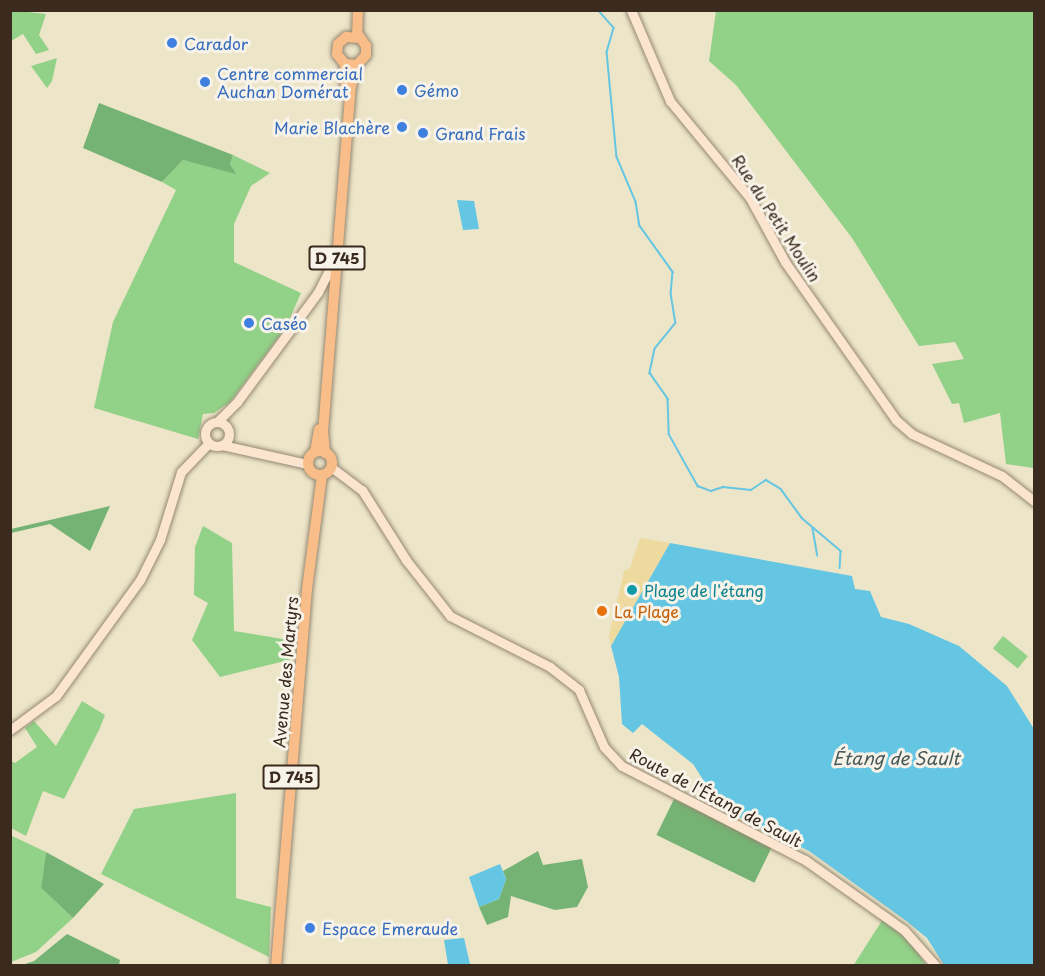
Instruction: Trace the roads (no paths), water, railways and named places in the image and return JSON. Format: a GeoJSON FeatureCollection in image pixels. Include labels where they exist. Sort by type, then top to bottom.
{"type":"FeatureCollection","features":[{"type":"Feature","properties":{"kind":"main road"},"geometry":{"type":"LineString","coordinates":[[351,10],[346,37],[337,49],[345,64],[357,65],[367,52],[360,38],[358,10]]}},
{"type":"Feature","properties":{"kind":"main road"},"geometry":{"type":"LineString","coordinates":[[346,37],[360,38]]}},
{"type":"Feature","properties":{"kind":"main road","name":"D 745"},"geometry":{"type":"LineString","coordinates":[[320,452],[345,64]]}},
{"type":"Feature","properties":{"kind":"main road","name":"D 745"},"geometry":{"type":"LineString","coordinates":[[320,452],[351,86],[357,65]]}},
{"type":"Feature","properties":{"kind":"main road"},"geometry":{"type":"LineString","coordinates":[[314,471],[331,467],[320,452]]}},
{"type":"Feature","properties":{"kind":"main road"},"geometry":{"type":"LineString","coordinates":[[314,471],[320,452]]}},
{"type":"Feature","properties":{"kind":"main road","name":"Avenue des Martyrs"},"geometry":{"type":"LineString","coordinates":[[276,966],[313,525],[314,471]]}},
{"type":"Feature","properties":{"kind":"street","name":"Rue du Petit Moulin"},"geometry":{"type":"LineString","coordinates":[[631,10],[670,101],[727,166],[792,271],[896,420],[912,434],[1002,476],[1035,501]]}},
{"type":"Feature","properties":{"kind":"street"},"geometry":{"type":"LineString","coordinates":[[314,471],[250,451],[209,443],[205,437],[206,427],[218,421],[237,402],[318,292],[333,262]]}},
{"type":"Feature","properties":{"kind":"street"},"geometry":{"type":"LineString","coordinates":[[218,421],[225,424],[229,435],[250,451]]}},
{"type":"Feature","properties":{"kind":"street"},"geometry":{"type":"LineString","coordinates":[[222,445],[229,435]]}},
{"type":"Feature","properties":{"kind":"street"},"geometry":{"type":"LineString","coordinates":[[10,730],[56,696],[140,580],[160,540],[181,472],[209,443]]}},
{"type":"Feature","properties":{"kind":"street","name":"Route de l'Étang de Sault"},"geometry":{"type":"LineString","coordinates":[[331,467],[362,490],[406,560],[450,615],[568,679],[588,703],[604,747],[622,766],[771,839],[904,930],[936,966]]}},
{"type":"Feature","properties":{"kind":"water"},"geometry":{"type":"Polygon","coordinates":[[[457,200],[474,201],[479,229],[463,230],[457,200]]]}},
{"type":"Feature","properties":{"kind":"water","name":"Étang de Sault"},"geometry":{"type":"Polygon","coordinates":[[[670,543],[852,576],[855,589],[870,591],[881,617],[909,624],[959,646],[1007,686],[1034,729],[1034,965],[944,965],[927,938],[905,920],[809,851],[721,808],[693,764],[642,724],[633,733],[622,724],[619,677],[611,646],[670,543]]]}},
{"type":"Feature","properties":{"kind":"water"},"geometry":{"type":"Polygon","coordinates":[[[500,864],[506,879],[499,899],[479,907],[469,877],[500,864]]]}},
{"type":"Feature","properties":{"kind":"water"},"geometry":{"type":"Polygon","coordinates":[[[464,938],[470,964],[448,965],[444,940],[464,938]]]}},
{"type":"Feature","properties":{"kind":"waterway"},"geometry":{"type":"LineString","coordinates":[[598,10],[614,28],[607,52],[617,157],[636,202],[640,226],[673,272],[671,293],[676,323],[655,349],[650,373],[668,399],[669,434],[698,486],[711,491],[723,487],[751,490],[766,480],[781,489],[802,518],[841,551],[840,568]]}},
{"type":"Feature","properties":{"kind":"waterway"},"geometry":{"type":"LineString","coordinates":[[813,529],[818,556]]}},
{"type":"Feature","properties":{"kind":"place","name":"Carador"},"geometry":{"type":"Point","coordinates":[172,43]}},
{"type":"Feature","properties":{"kind":"place","name":"Centre commercial Auchan Domérat"},"geometry":{"type":"Point","coordinates":[205,82]}},
{"type":"Feature","properties":{"kind":"place","name":"Gémo"},"geometry":{"type":"Point","coordinates":[402,90]}},
{"type":"Feature","properties":{"kind":"place","name":"Marie Blachère"},"geometry":{"type":"Point","coordinates":[402,127]}},
{"type":"Feature","properties":{"kind":"place","name":"Grand Frais"},"geometry":{"type":"Point","coordinates":[423,133]}},
{"type":"Feature","properties":{"kind":"place","name":"Caséo"},"geometry":{"type":"Point","coordinates":[249,323]}},
{"type":"Feature","properties":{"kind":"place","name":"Plage de l'étang"},"geometry":{"type":"Point","coordinates":[632,590]}},
{"type":"Feature","properties":{"kind":"place","name":"La Plage"},"geometry":{"type":"Point","coordinates":[602,611]}},
{"type":"Feature","properties":{"kind":"place","name":"Espace Emeraude"},"geometry":{"type":"Point","coordinates":[310,928]}}]}
